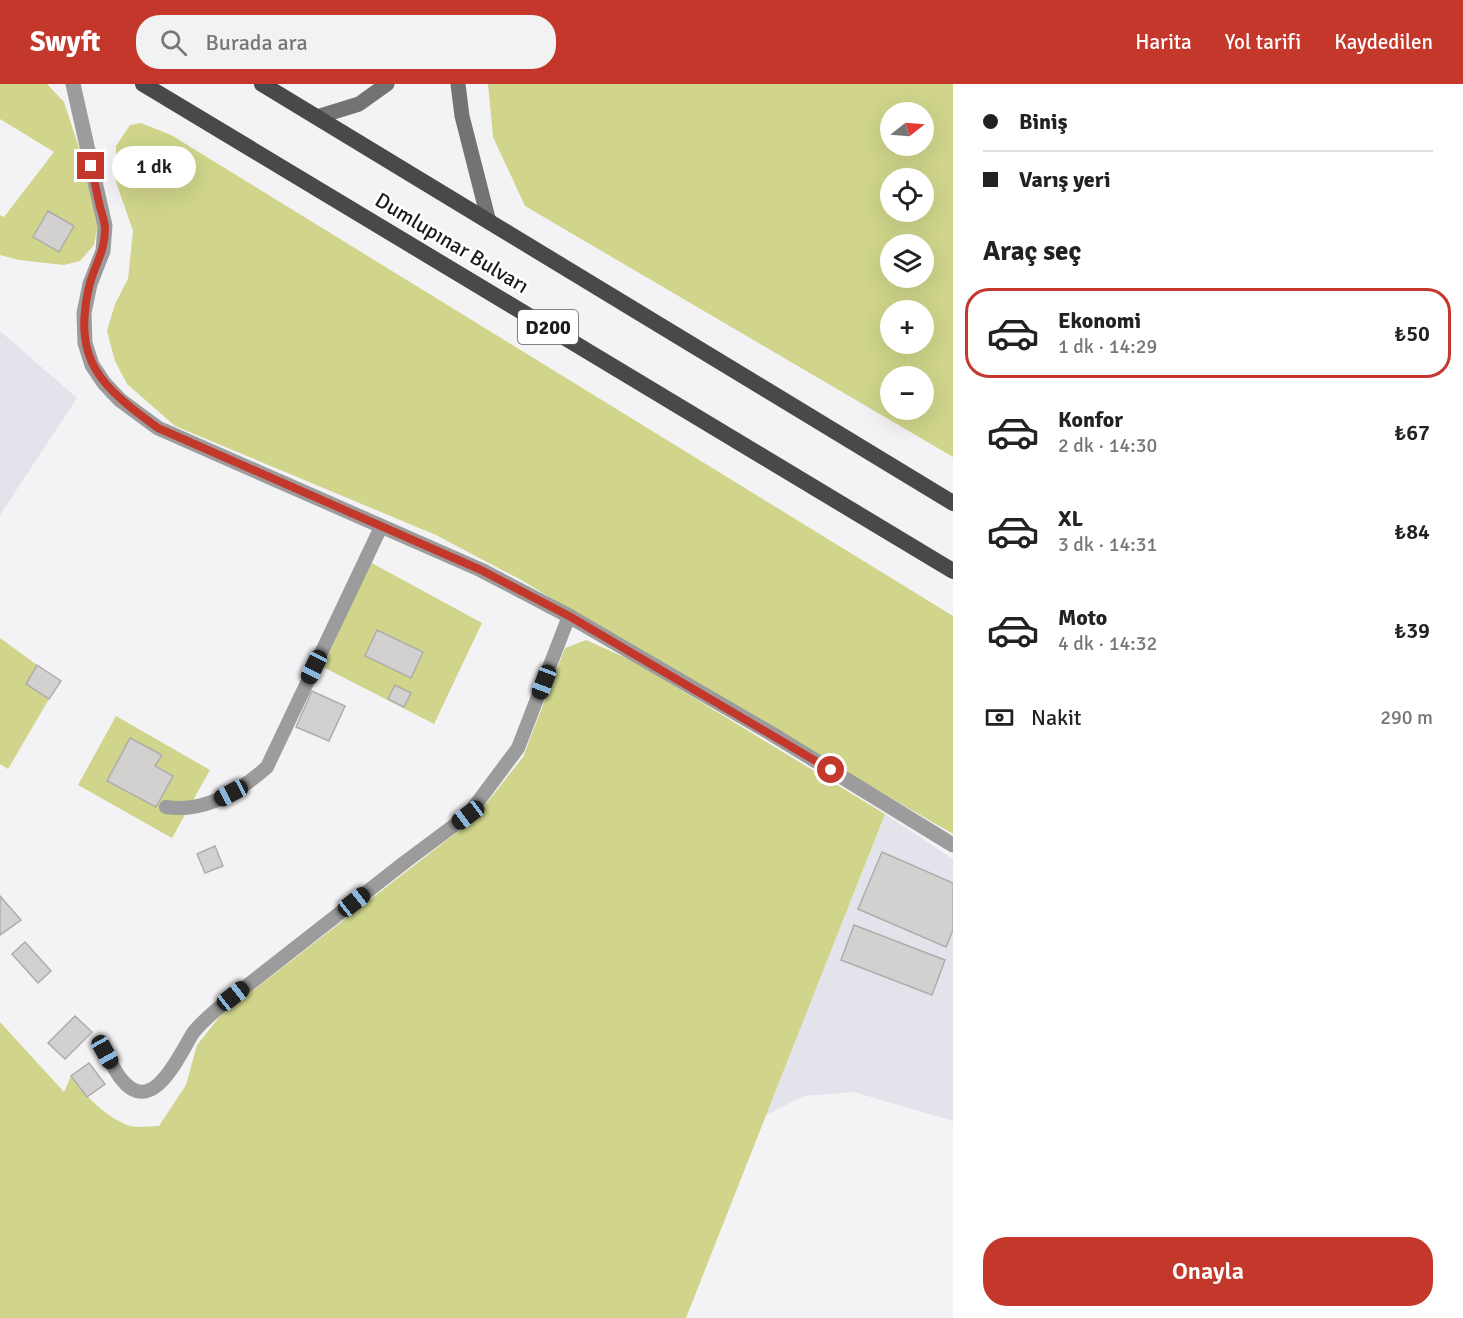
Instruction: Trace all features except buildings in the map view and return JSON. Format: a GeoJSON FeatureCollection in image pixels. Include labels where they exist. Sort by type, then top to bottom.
{"type":"FeatureCollection","features":[{"type":"Feature","properties":{"kind":"highway","name":"Dumlupınar Bulvarı"},"geometry":{"type":"LineString","coordinates":[[143,84],[953,571]]}},
{"type":"Feature","properties":{"kind":"highway","name":"Dumlupınar Bulvarı"},"geometry":{"type":"LineString","coordinates":[[261,84],[953,503]]}},
{"type":"Feature","properties":{"kind":"main road"},"geometry":{"type":"LineString","coordinates":[[317,117],[360,104],[386,84]]}},
{"type":"Feature","properties":{"kind":"main road"},"geometry":{"type":"LineString","coordinates":[[458,84],[462,116],[489,222]]}},
{"type":"Feature","properties":{"kind":"street"},"geometry":{"type":"LineString","coordinates":[[74,84],[105,226],[104,251],[90,284],[84,314],[85,342],[92,365],[104,383],[120,400],[158,428],[222,454],[481,570],[569,616],[772,734],[953,845]]}},
{"type":"Feature","properties":{"kind":"lane"},"geometry":{"type":"LineString","coordinates":[[166,807],[183,809],[214,802],[248,784],[267,767],[381,527]]}},
{"type":"Feature","properties":{"kind":"lane"},"geometry":{"type":"LineString","coordinates":[[105,1052],[122,1081],[137,1091],[151,1090],[168,1077],[194,1031],[216,1010],[405,861],[468,815],[518,748],[569,616]]}},
{"type":"Feature","properties":{"kind":"shaded area"},"geometry":{"type":"Polygon","coordinates":[[[0,331],[77,398],[0,515],[0,331]]]}},
{"type":"Feature","properties":{"kind":"shaded area"},"geometry":{"type":"Polygon","coordinates":[[[885,814],[953,859],[953,1121],[854,1092],[804,1096],[766,1115],[885,814]]]}},
{"type":"Feature","properties":{"kind":"green space"},"geometry":{"type":"Polygon","coordinates":[[[0,84],[47,84],[64,102],[87,172],[98,224],[94,245],[80,261],[64,265],[19,260],[0,255],[0,215],[4,217],[54,152],[0,119],[0,84]]]}},
{"type":"Feature","properties":{"kind":"green space"},"geometry":{"type":"Polygon","coordinates":[[[488,84],[953,84],[953,457],[890,420],[934,420],[934,366],[880,366],[880,414],[525,206],[493,137],[488,84]]]}},
{"type":"Feature","properties":{"kind":"green space"},"geometry":{"type":"Polygon","coordinates":[[[141,123],[171,135],[953,616],[953,834],[637,651],[523,581],[436,535],[175,426],[127,384],[115,361],[107,331],[115,304],[128,279],[133,231],[116,182],[116,146],[130,125],[141,123]]]}},
{"type":"Feature","properties":{"kind":"green space"},"geometry":{"type":"Polygon","coordinates":[[[370,562],[482,623],[434,724],[323,667],[370,562]]]}},
{"type":"Feature","properties":{"kind":"green space"},"geometry":{"type":"Polygon","coordinates":[[[0,638],[37,665],[26,684],[49,699],[8,769],[0,764],[0,638]]]}},
{"type":"Feature","properties":{"kind":"green space"},"geometry":{"type":"Polygon","coordinates":[[[586,640],[635,662],[885,814],[686,1318],[0,1318],[0,1022],[64,1092],[71,1076],[97,1105],[112,1117],[133,1127],[159,1126],[186,1085],[197,1045],[220,1016],[474,819],[523,757],[565,648],[586,640]]]}},
{"type":"Feature","properties":{"kind":"green space"},"geometry":{"type":"Polygon","coordinates":[[[116,716],[210,770],[172,838],[78,785],[116,716]]]}},
{"type":"Feature","properties":{"kind":"route"},"geometry":{"type":"LineString","coordinates":[[91,166],[105,226],[104,251],[90,284],[84,314],[85,342],[92,365],[104,383],[120,400],[158,428],[222,454],[481,570],[569,616],[831,770]]}}]}
